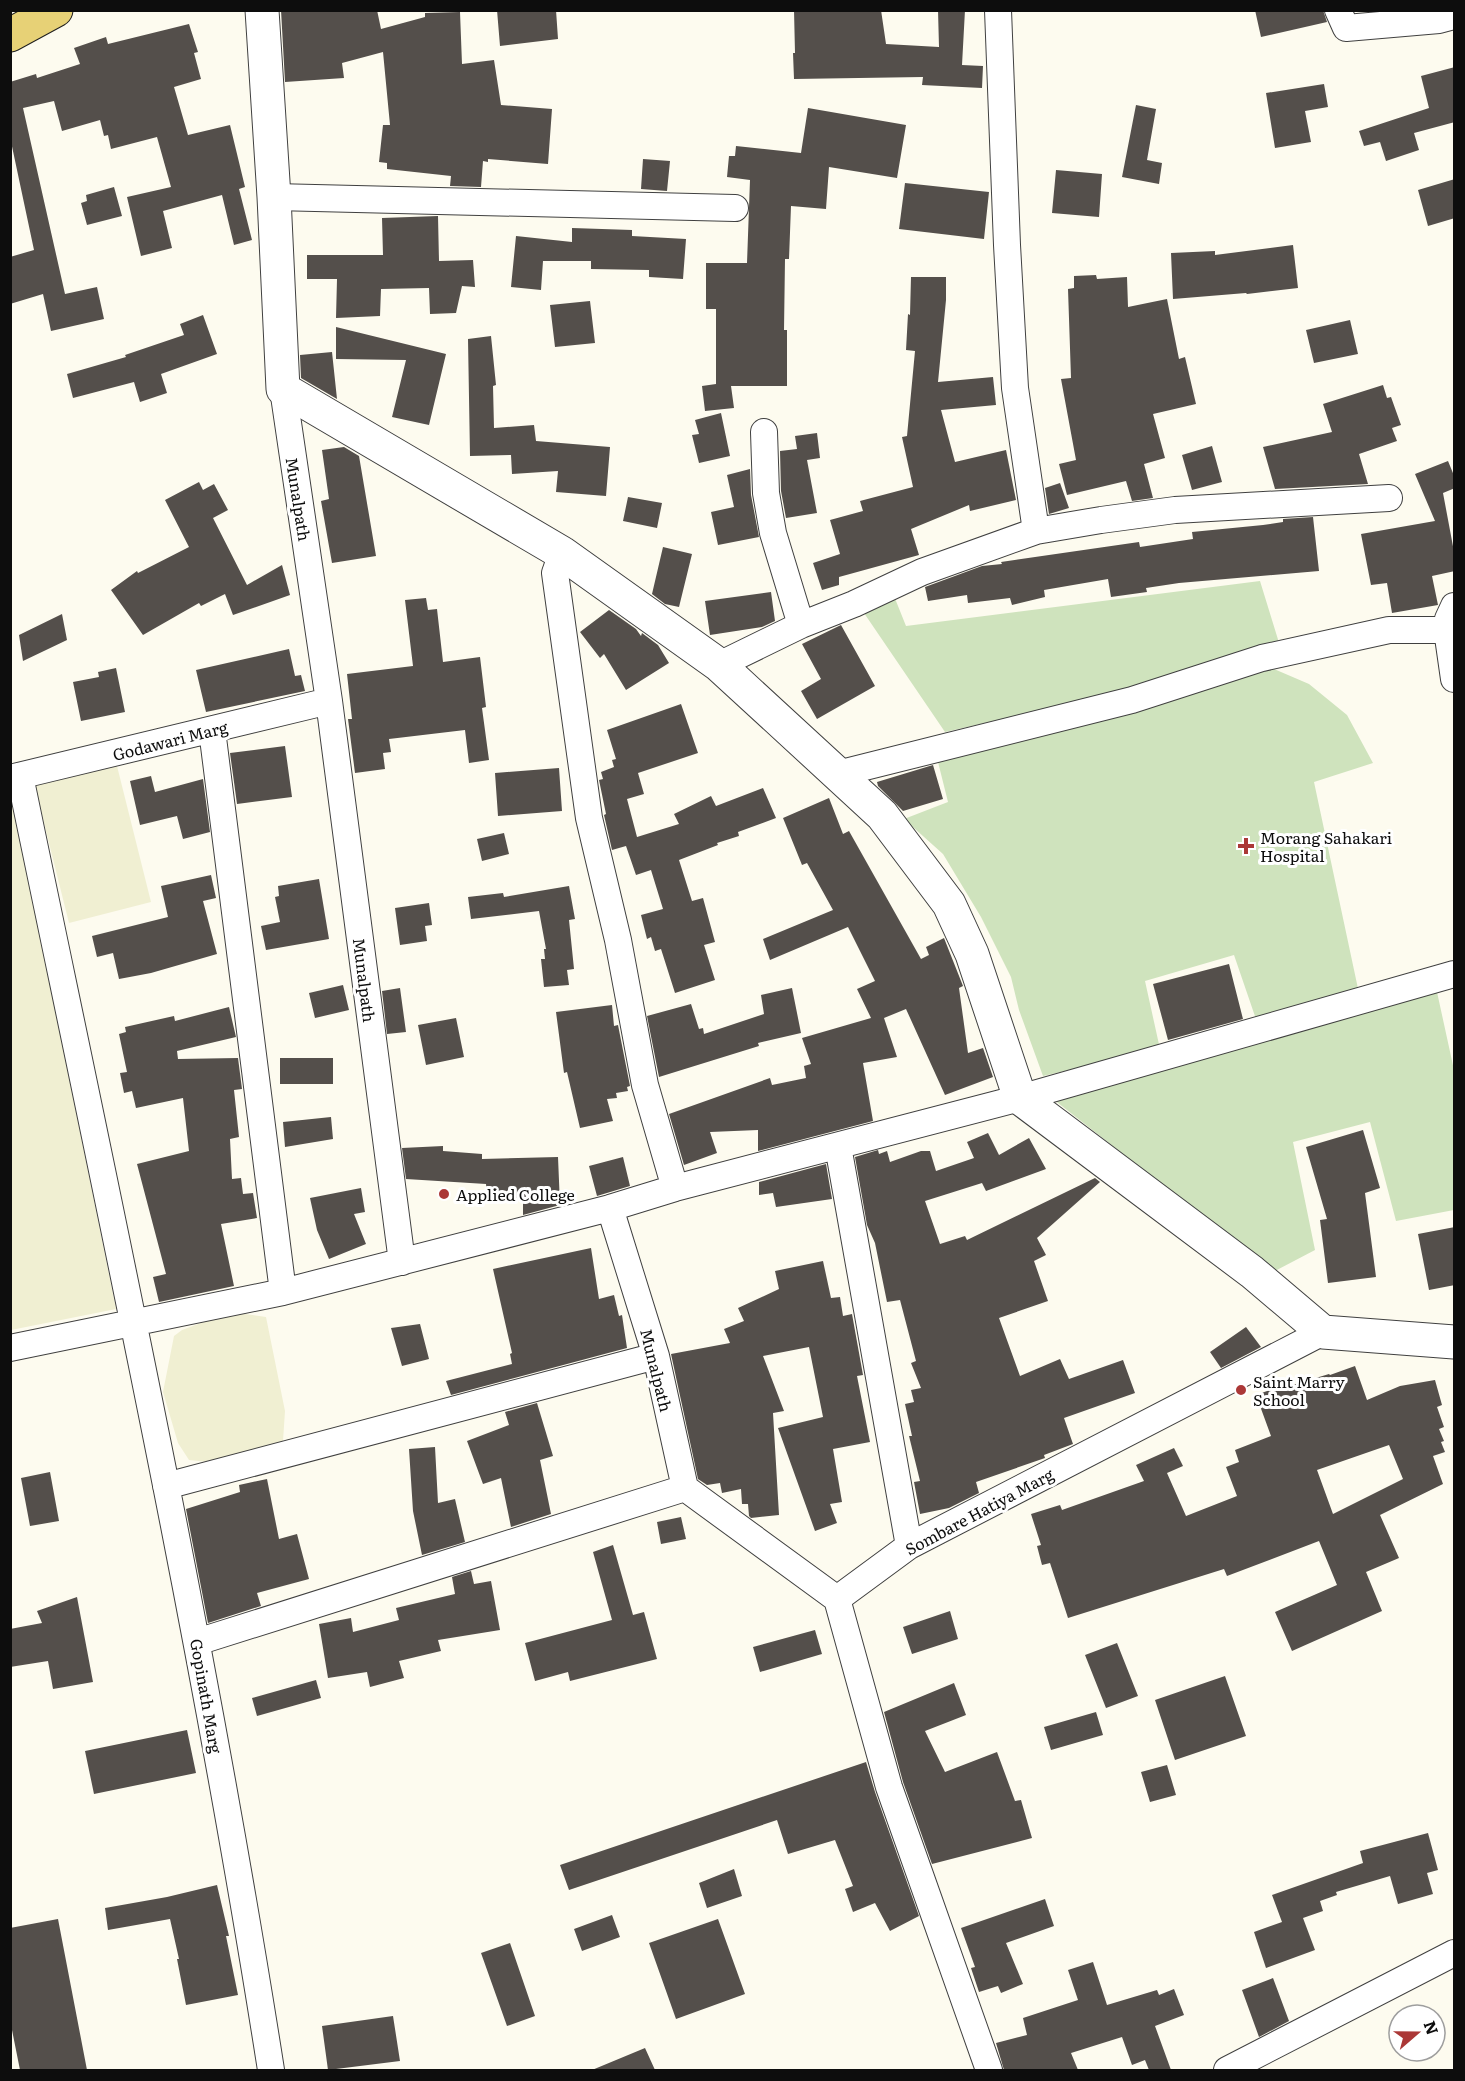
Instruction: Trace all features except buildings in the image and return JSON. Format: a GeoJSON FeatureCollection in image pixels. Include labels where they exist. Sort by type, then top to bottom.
{"type":"FeatureCollection","features":[{"type":"Feature","properties":{"kind":"main road"},"geometry":{"type":"LineString","coordinates":[[10,34],[56,10]]}},
{"type":"Feature","properties":{"kind":"street","name":"Munalpath"},"geometry":{"type":"LineString","coordinates":[[262,10],[283,389],[329,701],[402,1262]]}},
{"type":"Feature","properties":{"kind":"street"},"geometry":{"type":"LineString","coordinates":[[998,10],[1015,388],[1036,531]]}},
{"type":"Feature","properties":{"kind":"street"},"geometry":{"type":"LineString","coordinates":[[1338,10],[1346,28],[1439,20],[1455,16]]}},
{"type":"Feature","properties":{"kind":"street"},"geometry":{"type":"LineString","coordinates":[[274,197],[735,208]]}},
{"type":"Feature","properties":{"kind":"street"},"geometry":{"type":"LineString","coordinates":[[283,389],[562,553],[719,665],[882,815],[950,904],[972,954],[1020,1098],[1251,1272],[1323,1332],[1455,1342]]}},
{"type":"Feature","properties":{"kind":"street"},"geometry":{"type":"LineString","coordinates":[[764,432],[766,493],[773,532],[801,625]]}},
{"type":"Feature","properties":{"kind":"street"},"geometry":{"type":"LineString","coordinates":[[719,665],[801,625],[854,604],[922,572],[1036,531],[1175,510],[1389,498]]}},
{"type":"Feature","properties":{"kind":"street"},"geometry":{"type":"LineString","coordinates":[[562,553],[555,573],[590,818],[618,940],[645,1085],[675,1188]]}},
{"type":"Feature","properties":{"kind":"street"},"geometry":{"type":"LineString","coordinates":[[1455,606],[1448,619],[1455,679]]}},
{"type":"Feature","properties":{"kind":"street"},"geometry":{"type":"LineString","coordinates":[[837,774],[1132,700],[1262,658],[1389,630],[1448,630]]}},
{"type":"Feature","properties":{"kind":"street","name":"Godawari Marg"},"geometry":{"type":"LineString","coordinates":[[15,777],[329,701]]}},
{"type":"Feature","properties":{"kind":"street"},"geometry":{"type":"LineString","coordinates":[[212,730],[284,1292]]}},
{"type":"Feature","properties":{"kind":"street","name":"Gopinath Marg"},"geometry":{"type":"LineString","coordinates":[[15,777],[134,1324],[197,1641],[271,2070]]}},
{"type":"Feature","properties":{"kind":"street"},"geometry":{"type":"LineString","coordinates":[[10,1348],[284,1292],[402,1262],[1020,1098],[1455,974]]}},
{"type":"Feature","properties":{"kind":"street"},"geometry":{"type":"LineString","coordinates":[[838,1146],[909,1546]]}},
{"type":"Feature","properties":{"kind":"street","name":"Munalpath"},"geometry":{"type":"LineString","coordinates":[[610,1208],[656,1356],[685,1488]]}},
{"type":"Feature","properties":{"kind":"street","name":"Sombare Hatiya Marg"},"geometry":{"type":"LineString","coordinates":[[837,1599],[909,1546],[1323,1332]]}},
{"type":"Feature","properties":{"kind":"street"},"geometry":{"type":"LineString","coordinates":[[166,1486],[656,1356]]}},
{"type":"Feature","properties":{"kind":"street"},"geometry":{"type":"LineString","coordinates":[[197,1641],[685,1488],[837,1599],[889,1787],[989,2070]]}},
{"type":"Feature","properties":{"kind":"street"},"geometry":{"type":"LineString","coordinates":[[1227,2070],[1455,1953]]}},
{"type":"Feature","properties":{"kind":"green space"},"geometry":{"type":"Polygon","coordinates":[[[1260,581],[1280,646],[1122,692],[945,732],[864,613],[894,596],[906,626],[1260,581]]]}},
{"type":"Feature","properties":{"kind":"green space"},"geometry":{"type":"Polygon","coordinates":[[[1274,669],[1309,684],[1347,715],[1373,763],[1314,782],[1360,998],[1258,1025],[1234,955],[1145,981],[1160,1049],[1043,1076],[1019,1010],[1011,977],[981,917],[943,854],[904,819],[948,802],[938,762],[1220,679],[1274,669]]]}},
{"type":"Feature","properties":{"kind":"green space"},"geometry":{"type":"Polygon","coordinates":[[[116,762],[151,902],[69,923],[34,783],[116,762]]]}},
{"type":"Feature","properties":{"kind":"green space"},"geometry":{"type":"Polygon","coordinates":[[[10,788],[116,1309],[11,1330],[10,1330],[10,788]]]}},
{"type":"Feature","properties":{"kind":"green space"},"geometry":{"type":"Polygon","coordinates":[[[1437,992],[1454,1070],[1454,1210],[1396,1221],[1370,1122],[1293,1142],[1315,1250],[1273,1272],[1053,1099],[1437,992]]]}},
{"type":"Feature","properties":{"kind":"green space"},"geometry":{"type":"Polygon","coordinates":[[[231,1312],[266,1317],[285,1411],[283,1441],[268,1451],[219,1463],[189,1460],[178,1443],[163,1392],[174,1336],[182,1330],[231,1312]]]}},
{"type":"Feature","properties":{"kind":"place","name":"Morang Sahakari Hospital"},"geometry":{"type":"Point","coordinates":[1246,846]}},
{"type":"Feature","properties":{"kind":"place","name":"Applied College"},"geometry":{"type":"Point","coordinates":[444,1194]}},
{"type":"Feature","properties":{"kind":"place","name":"Saint Marry School"},"geometry":{"type":"Point","coordinates":[1241,1390]}}]}
